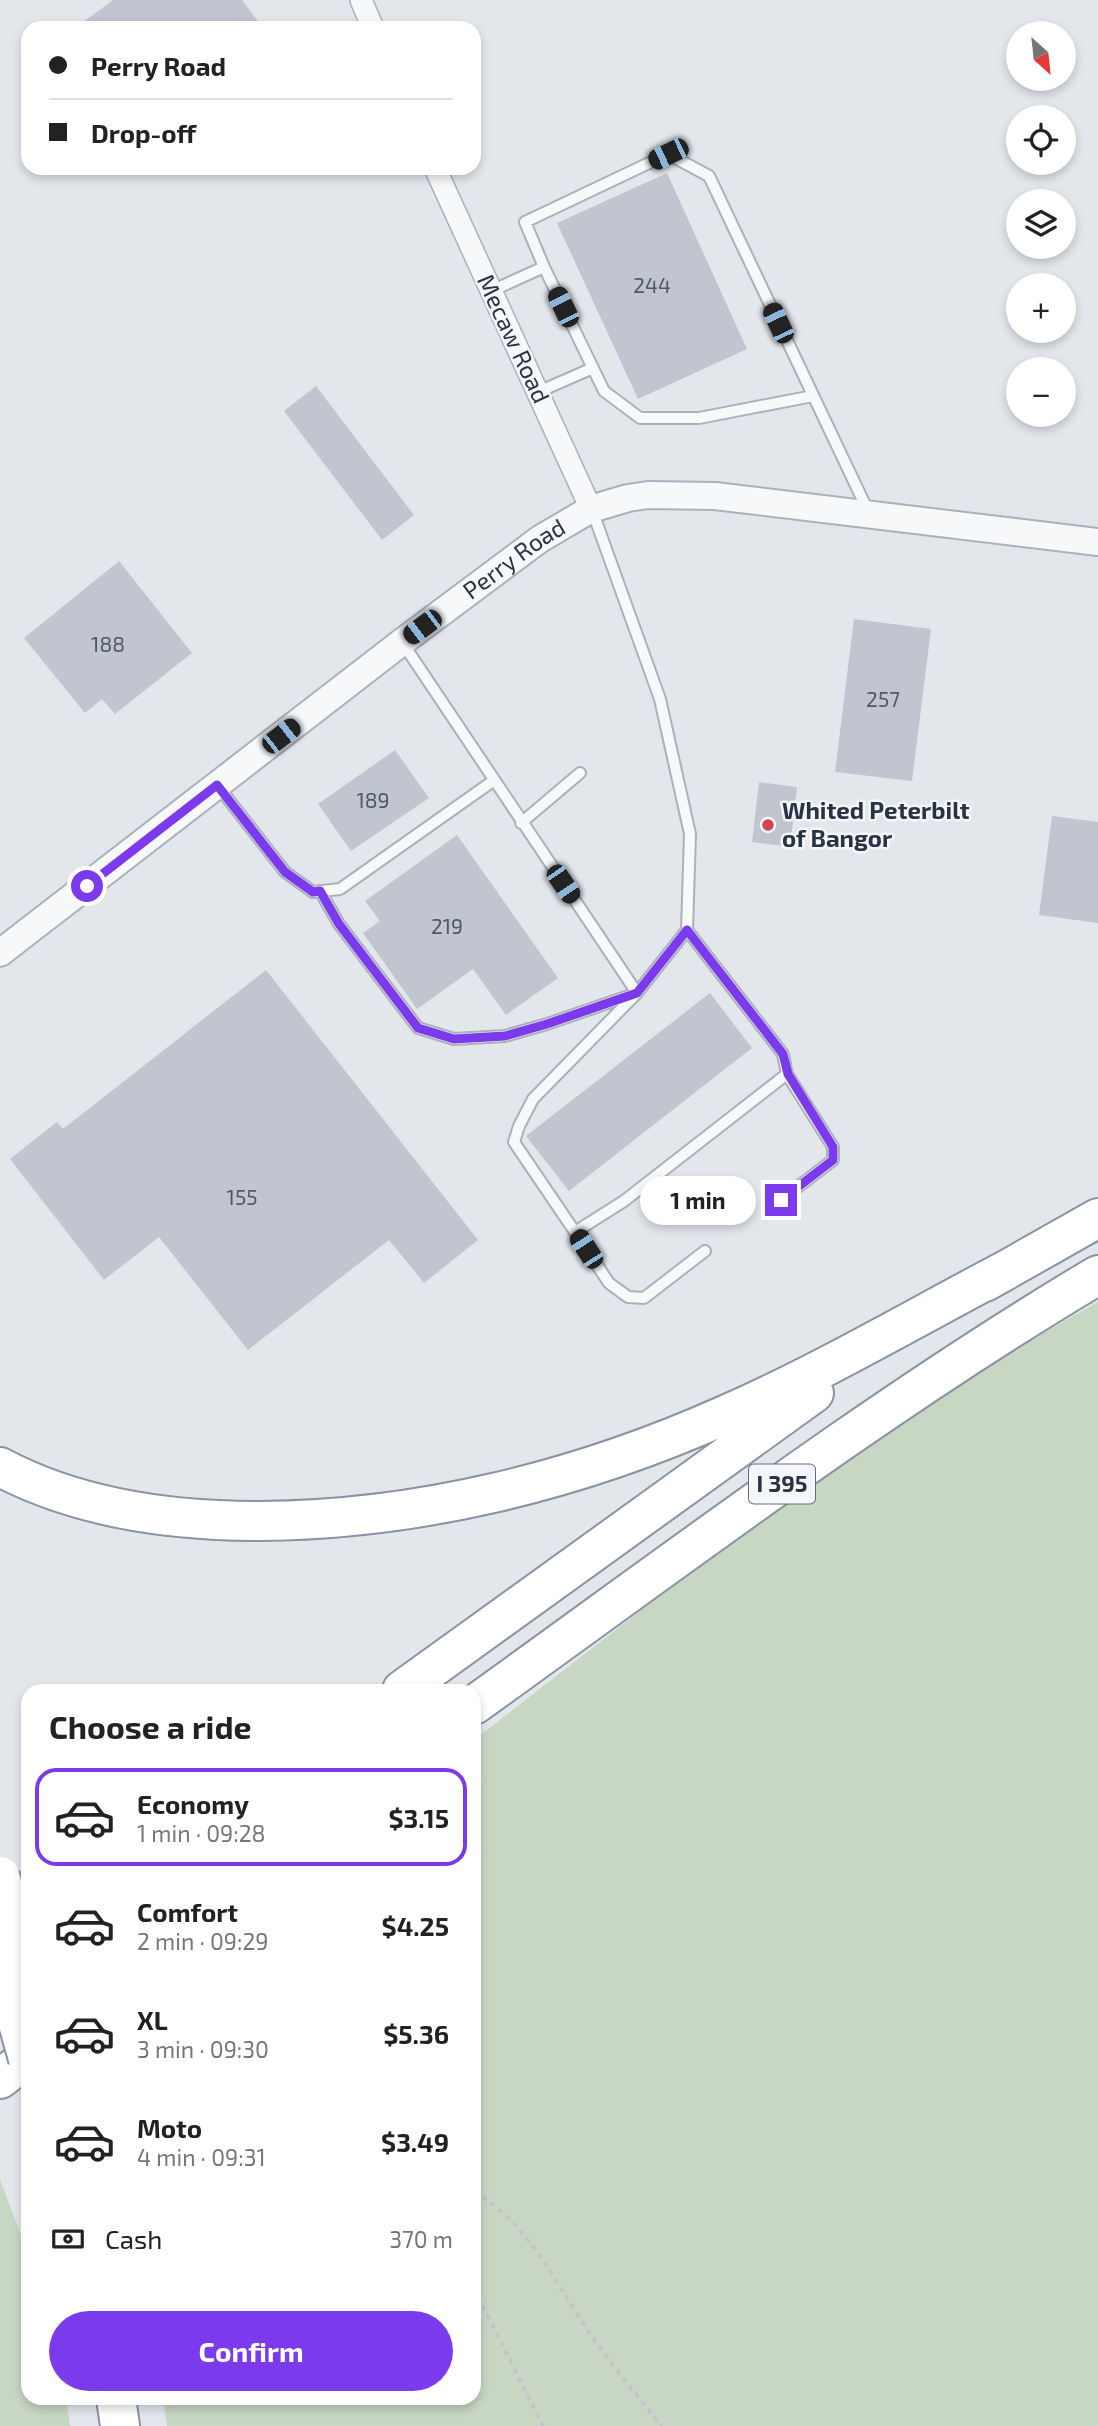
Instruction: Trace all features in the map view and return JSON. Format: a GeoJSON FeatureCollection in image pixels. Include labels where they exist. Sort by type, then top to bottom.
{"type":"FeatureCollection","features":[{"type":"Feature","properties":{"kind":"highway","name":"I 395"},"geometry":{"type":"LineString","coordinates":[[410,1684],[821,1388],[933,1314],[1098,1218]]}},
{"type":"Feature","properties":{"kind":"highway"},"geometry":{"type":"LineString","coordinates":[[0,1467],[32,1482],[76,1497],[129,1510],[184,1518],[300,1520],[454,1502],[505,1491],[599,1464],[717,1419],[1006,1270]]}},
{"type":"Feature","properties":{"kind":"highway","name":"I 395"},"geometry":{"type":"LineString","coordinates":[[481,1700],[864,1426],[990,1341],[1098,1275]]}},
{"type":"Feature","properties":{"kind":"highway"},"geometry":{"type":"LineString","coordinates":[[0,1876],[21,1950]]}},
{"type":"Feature","properties":{"kind":"highway"},"geometry":{"type":"LineString","coordinates":[[0,1959],[21,2033]]}},
{"type":"Feature","properties":{"kind":"highway"},"geometry":{"type":"LineString","coordinates":[[0,1981],[21,1966]]}},
{"type":"Feature","properties":{"kind":"highway"},"geometry":{"type":"LineString","coordinates":[[0,2049],[21,2034]]}},
{"type":"Feature","properties":{"kind":"highway"},"geometry":{"type":"LineString","coordinates":[[0,2079],[21,2063]]}},
{"type":"Feature","properties":{"kind":"highway"},"geometry":{"type":"LineString","coordinates":[[117,2405],[120,2426]]}},
{"type":"Feature","properties":{"kind":"highway"},"geometry":{"type":"LineString","coordinates":[[138,2405],[141,2426]]}},
{"type":"Feature","properties":{"kind":"street"},"geometry":{"type":"LineString","coordinates":[[360,0],[370,21]]}},
{"type":"Feature","properties":{"kind":"street","name":"Mecaw Road"},"geometry":{"type":"LineString","coordinates":[[438,175],[591,509]]}},
{"type":"Feature","properties":{"kind":"street","name":"Perry Road"},"geometry":{"type":"LineString","coordinates":[[0,953],[402,642],[540,539],[591,509],[628,498],[691,495],[741,498],[1098,542]]}},
{"type":"Feature","properties":{"kind":"lane"},"geometry":{"type":"LineString","coordinates":[[813,396],[699,418],[640,418],[604,391],[525,222],[668,154],[709,176],[869,514]]}},
{"type":"Feature","properties":{"kind":"lane"},"geometry":{"type":"LineString","coordinates":[[491,291],[544,267]]}},
{"type":"Feature","properties":{"kind":"lane"},"geometry":{"type":"LineString","coordinates":[[538,392],[593,368]]}},
{"type":"Feature","properties":{"kind":"lane"},"geometry":{"type":"LineString","coordinates":[[591,509],[660,699],[690,834],[687,930],[637,993],[533,1099],[514,1142],[609,1283],[628,1297],[644,1298],[705,1251]]}},
{"type":"Feature","properties":{"kind":"lane"},"geometry":{"type":"LineString","coordinates":[[402,642],[637,993]]}},
{"type":"Feature","properties":{"kind":"lane"},"geometry":{"type":"LineString","coordinates":[[522,822],[580,772]]}},
{"type":"Feature","properties":{"kind":"lane"},"geometry":{"type":"LineString","coordinates":[[217,785],[285,872],[313,892],[340,889],[493,781]]}},
{"type":"Feature","properties":{"kind":"lane"},"geometry":{"type":"LineString","coordinates":[[320,891],[339,924],[418,1028],[454,1039],[505,1036],[637,993]]}},
{"type":"Feature","properties":{"kind":"lane"},"geometry":{"type":"LineString","coordinates":[[687,930],[783,1054],[788,1074],[833,1147],[833,1160],[781,1200]]}},
{"type":"Feature","properties":{"kind":"lane"},"geometry":{"type":"LineString","coordinates":[[575,1232],[624,1201],[788,1074]]}},
{"type":"Feature","properties":{"kind":"path"},"geometry":{"type":"LineString","coordinates":[[481,2197],[500,2211],[524,2237],[622,2378],[662,2426]]}},
{"type":"Feature","properties":{"kind":"path"},"geometry":{"type":"LineString","coordinates":[[481,2302],[543,2426]]}},
{"type":"Feature","properties":{"kind":"green space"},"geometry":{"type":"Polygon","coordinates":[[[1098,1302],[1098,2426],[167,2426],[164,2405],[481,2405],[481,1735],[778,1504],[873,1438],[1018,1347],[1098,1302]]]}},
{"type":"Feature","properties":{"kind":"green space"},"geometry":{"type":"Polygon","coordinates":[[[0,2179],[21,2235],[21,2405],[67,2405],[70,2426],[0,2426],[0,2179]]]}},
{"type":"Feature","properties":{"kind":"building"},"geometry":{"type":"Polygon","coordinates":[[[113,0],[242,0],[258,21],[84,21],[113,0]]]}},
{"type":"Feature","properties":{"kind":"building"},"geometry":{"type":"Polygon","coordinates":[[[667,173],[747,349],[638,399],[557,223],[667,173]]]}},
{"type":"Feature","properties":{"kind":"building"},"geometry":{"type":"Polygon","coordinates":[[[316,386],[414,515],[382,540],[284,411],[316,386]]]}},
{"type":"Feature","properties":{"kind":"building"},"geometry":{"type":"Polygon","coordinates":[[[119,561],[192,653],[115,714],[102,699],[85,713],[24,638],[119,561]]]}},
{"type":"Feature","properties":{"kind":"building"},"geometry":{"type":"Polygon","coordinates":[[[854,619],[931,629],[912,781],[835,772],[854,619]]]}},
{"type":"Feature","properties":{"kind":"building"},"geometry":{"type":"Polygon","coordinates":[[[395,750],[429,798],[351,851],[318,804],[395,750]]]}},
{"type":"Feature","properties":{"kind":"building"},"geometry":{"type":"Polygon","coordinates":[[[759,782],[797,787],[790,847],[752,842],[759,782]]]}},
{"type":"Feature","properties":{"kind":"building"},"geometry":{"type":"Polygon","coordinates":[[[1052,816],[1098,822],[1098,923],[1039,915],[1052,816]]]}},
{"type":"Feature","properties":{"kind":"building"},"geometry":{"type":"Polygon","coordinates":[[[457,835],[558,978],[506,1015],[473,969],[417,1009],[363,933],[380,921],[365,901],[457,835]]]}},
{"type":"Feature","properties":{"kind":"building"},"geometry":{"type":"Polygon","coordinates":[[[266,970],[478,1240],[424,1283],[389,1240],[248,1350],[159,1237],[104,1280],[10,1159],[57,1122],[63,1129],[266,970]]]}},
{"type":"Feature","properties":{"kind":"building"},"geometry":{"type":"Polygon","coordinates":[[[710,993],[752,1048],[569,1191],[526,1136],[710,993]]]}},
{"type":"Feature","properties":{"kind":"place","name":"Whited Peterbilt of Bangor"},"geometry":{"type":"Point","coordinates":[768,825]}},
{"type":"Feature","properties":{"kind":"route"},"geometry":{"type":"LineString","coordinates":[[87,886],[217,785],[285,872],[313,892],[320,891],[339,924],[418,1028],[454,1039],[505,1036],[637,993],[687,930],[783,1054],[788,1074],[833,1147],[833,1160],[781,1200]]}}]}
